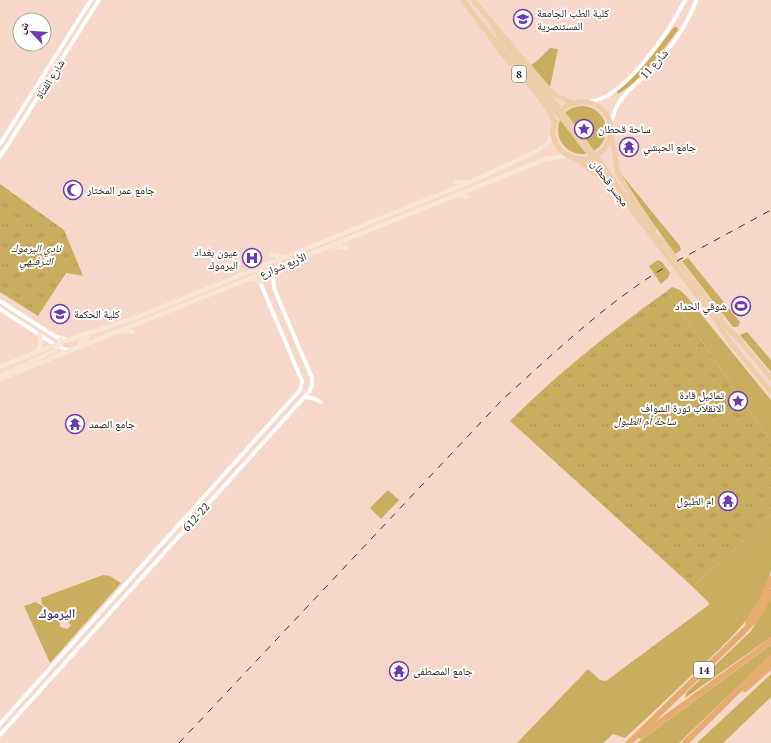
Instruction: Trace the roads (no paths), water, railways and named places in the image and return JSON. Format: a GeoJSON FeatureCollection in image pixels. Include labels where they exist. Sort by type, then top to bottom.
{"type":"FeatureCollection","features":[{"type":"Feature","properties":{"kind":"highway","name":"14"},"geometry":{"type":"LineString","coordinates":[[731,645],[754,613],[771,579]]}},
{"type":"Feature","properties":{"kind":"highway","name":"14"},"geometry":{"type":"LineString","coordinates":[[630,743],[731,645],[758,616],[771,592]]}},
{"type":"Feature","properties":{"kind":"highway","name":"14"},"geometry":{"type":"LineString","coordinates":[[630,743],[771,641]]}},
{"type":"Feature","properties":{"kind":"highway"},"geometry":{"type":"LineString","coordinates":[[685,743],[771,658]]}},
{"type":"Feature","properties":{"kind":"highway"},"geometry":{"type":"LineString","coordinates":[[715,714],[771,666]]}},
{"type":"Feature","properties":{"kind":"main road","name":"8"},"geometry":{"type":"LineString","coordinates":[[463,0],[496,46],[547,107],[554,122]]}},
{"type":"Feature","properties":{"kind":"main road","name":"8"},"geometry":{"type":"LineString","coordinates":[[474,0],[547,88],[563,100],[573,103]]}},
{"type":"Feature","properties":{"kind":"main road","name":"مجسر قحطان"},"geometry":{"type":"LineString","coordinates":[[490,21],[503,45]]}},
{"type":"Feature","properties":{"kind":"main road","name":"مجسر قحطان"},"geometry":{"type":"LineString","coordinates":[[483,26],[503,45],[559,108],[714,315],[732,345]]}},
{"type":"Feature","properties":{"kind":"main road"},"geometry":{"type":"LineString","coordinates":[[562,109],[573,103],[588,102],[603,110],[611,125],[616,168],[621,182],[654,230],[738,339],[771,378]]}},
{"type":"Feature","properties":{"kind":"main road"},"geometry":{"type":"LineString","coordinates":[[557,116],[554,122],[553,132],[556,143],[567,156],[576,159],[595,172],[612,191],[732,345],[771,392]]}},
{"type":"Feature","properties":{"kind":"main road","name":"الأربع شوارع"},"geometry":{"type":"LineString","coordinates":[[0,367],[67,340],[135,318],[309,246],[470,182],[537,151],[548,143],[553,132]]}},
{"type":"Feature","properties":{"kind":"main road"},"geometry":{"type":"LineString","coordinates":[[598,156],[607,146],[611,132]]}},
{"type":"Feature","properties":{"kind":"main road","name":"الأربع شوارع"},"geometry":{"type":"LineString","coordinates":[[0,379],[546,159],[567,156]]}},
{"type":"Feature","properties":{"kind":"main road"},"geometry":{"type":"LineString","coordinates":[[576,159],[589,159]]}},
{"type":"Feature","properties":{"kind":"main road"},"geometry":{"type":"LineString","coordinates":[[455,182],[470,182]]}},
{"type":"Feature","properties":{"kind":"main road"},"geometry":{"type":"LineString","coordinates":[[459,195],[467,197]]}},
{"type":"Feature","properties":{"kind":"main road"},"geometry":{"type":"LineString","coordinates":[[358,220],[360,226]]}},
{"type":"Feature","properties":{"kind":"main road"},"geometry":{"type":"LineString","coordinates":[[309,246],[309,250],[312,253]]}},
{"type":"Feature","properties":{"kind":"main road"},"geometry":{"type":"LineString","coordinates":[[331,246],[346,248]]}},
{"type":"Feature","properties":{"kind":"main road"},"geometry":{"type":"LineString","coordinates":[[300,250],[303,253],[302,257]]}},
{"type":"Feature","properties":{"kind":"main road"},"geometry":{"type":"LineString","coordinates":[[272,255],[283,257]]}},
{"type":"Feature","properties":{"kind":"main road"},"geometry":{"type":"LineString","coordinates":[[273,276],[276,268]]}},
{"type":"Feature","properties":{"kind":"main road"},"geometry":{"type":"LineString","coordinates":[[249,278],[260,282]]}},
{"type":"Feature","properties":{"kind":"main road","name":"مجسر قحطان"},"geometry":{"type":"LineString","coordinates":[[714,315],[738,339]]}},
{"type":"Feature","properties":{"kind":"main road"},"geometry":{"type":"LineString","coordinates":[[121,330],[133,332]]}},
{"type":"Feature","properties":{"kind":"main road"},"geometry":{"type":"LineString","coordinates":[[81,347],[80,342],[90,333]]}},
{"type":"Feature","properties":{"kind":"main road"},"geometry":{"type":"LineString","coordinates":[[38,352],[41,342],[39,334]]}},
{"type":"Feature","properties":{"kind":"main road"},"geometry":{"type":"LineString","coordinates":[[0,376],[51,353],[59,343]]}},
{"type":"Feature","properties":{"kind":"main road"},"geometry":{"type":"LineString","coordinates":[[48,347],[51,350],[51,353]]}},
{"type":"Feature","properties":{"kind":"street","name":"شارع الفتاة"},"geometry":{"type":"LineString","coordinates":[[0,144],[91,0]]}},
{"type":"Feature","properties":{"kind":"street","name":"شارع الفتاة"},"geometry":{"type":"LineString","coordinates":[[0,157],[99,0]]}},
{"type":"Feature","properties":{"kind":"street","name":"شارع 11"},"geometry":{"type":"LineString","coordinates":[[588,102],[602,98],[633,74],[649,57],[674,22],[685,0]]}},
{"type":"Feature","properties":{"kind":"street","name":"شارع 11"},"geometry":{"type":"LineString","coordinates":[[611,125],[615,108],[621,98],[655,65],[683,26],[696,0]]}},
{"type":"Feature","properties":{"kind":"street"},"geometry":{"type":"LineString","coordinates":[[674,22],[683,26]]}},
{"type":"Feature","properties":{"kind":"street"},"geometry":{"type":"LineString","coordinates":[[71,32],[77,36]]}},
{"type":"Feature","properties":{"kind":"street","name":"612-22"},"geometry":{"type":"LineString","coordinates":[[0,735],[311,388],[312,378],[276,290],[273,276]]}},
{"type":"Feature","properties":{"kind":"street","name":"612-22"},"geometry":{"type":"LineString","coordinates":[[0,724],[300,390],[302,381],[260,282]]}},
{"type":"Feature","properties":{"kind":"street"},"geometry":{"type":"LineString","coordinates":[[0,301],[70,351]]}},
{"type":"Feature","properties":{"kind":"street"},"geometry":{"type":"LineString","coordinates":[[0,309],[39,334],[59,343]]}},
{"type":"Feature","properties":{"kind":"street"},"geometry":{"type":"LineString","coordinates":[[293,358],[302,355]]}},
{"type":"Feature","properties":{"kind":"street"},"geometry":{"type":"LineString","coordinates":[[304,397],[313,398],[321,402]]}},
{"type":"Feature","properties":{"kind":"street"},"geometry":{"type":"LineString","coordinates":[[168,537],[173,542]]}},
{"type":"Feature","properties":{"kind":"street"},"geometry":{"type":"LineString","coordinates":[[60,657],[65,662]]}},
{"type":"Feature","properties":{"kind":"railway"},"geometry":{"type":"LineString","coordinates":[[677,261],[771,210]]}},
{"type":"Feature","properties":{"kind":"railway"},"geometry":{"type":"LineString","coordinates":[[179,743],[502,400],[603,311],[646,279],[669,265]]}},
{"type":"Feature","properties":{"kind":"place","name":"كلية الطب الجامعة المستنصرية"},"geometry":{"type":"Point","coordinates":[523,19]}},
{"type":"Feature","properties":{"kind":"place","name":"ساحة قحطان"},"geometry":{"type":"Point","coordinates":[584,129]}},
{"type":"Feature","properties":{"kind":"place","name":"جامع الحبشي"},"geometry":{"type":"Point","coordinates":[629,147]}},
{"type":"Feature","properties":{"kind":"place","name":"جامع عمر المختار"},"geometry":{"type":"Point","coordinates":[73,190]}},
{"type":"Feature","properties":{"kind":"place","name":"عيون بغداد اليرموك"},"geometry":{"type":"Point","coordinates":[252,258]}},
{"type":"Feature","properties":{"kind":"place","name":"شوقي الحداد"},"geometry":{"type":"Point","coordinates":[741,306]}},
{"type":"Feature","properties":{"kind":"place","name":"كلية الحكمة"},"geometry":{"type":"Point","coordinates":[60,314]}},
{"type":"Feature","properties":{"kind":"place","name":"تماثيل قادة الانقلاب ثورة الشواف"},"geometry":{"type":"Point","coordinates":[738,401]}},
{"type":"Feature","properties":{"kind":"place","name":"جامع الصمد"},"geometry":{"type":"Point","coordinates":[75,424]}},
{"type":"Feature","properties":{"kind":"place","name":"ام الطبول"},"geometry":{"type":"Point","coordinates":[728,501]}},
{"type":"Feature","properties":{"kind":"place","name":"جامع المصطفى"},"geometry":{"type":"Point","coordinates":[399,671]}},
{"type":"Feature","properties":{"kind":"district","name":"اليرموك"},"geometry":{"type":"Point","coordinates":[57,613]}},
{"type":"Feature","properties":{"kind":"park label","name":"نادي اليرموك الترفيهي"},"geometry":{"type":"Point","coordinates":[36,254]}},
{"type":"Feature","properties":{"kind":"park label","name":"ساحة أم الطبول"},"geometry":{"type":"Point","coordinates":[645,421]}}]}
